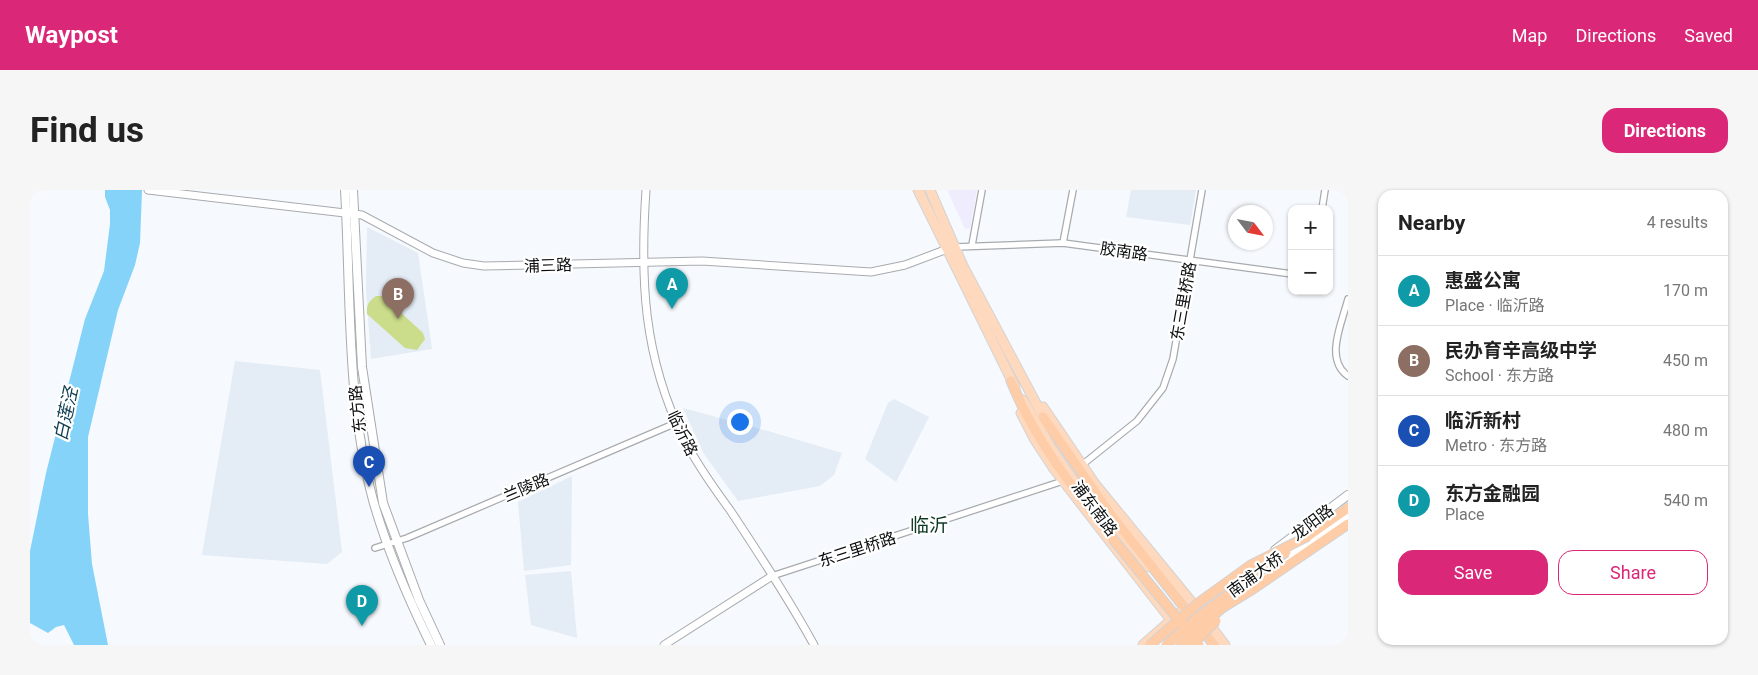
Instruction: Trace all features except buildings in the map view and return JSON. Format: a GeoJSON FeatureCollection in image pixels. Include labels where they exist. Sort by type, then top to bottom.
{"type":"FeatureCollection","features":[{"type":"Feature","properties":{"kind":"highway"},"geometry":{"type":"LineString","coordinates":[[1011,382],[1035,433],[1059,468],[1113,539],[1199,645]]}},
{"type":"Feature","properties":{"kind":"highway"},"geometry":{"type":"LineString","coordinates":[[1043,417],[1097,495],[1214,645]]}},
{"type":"Feature","properties":{"kind":"highway","name":"南浦大桥"},"geometry":{"type":"LineString","coordinates":[[1166,645],[1198,617],[1348,508]]}},
{"type":"Feature","properties":{"kind":"highway","name":"南浦大桥"},"geometry":{"type":"LineString","coordinates":[[1180,645],[1222,608],[1348,524]]}},
{"type":"Feature","properties":{"kind":"highway"},"geometry":{"type":"LineString","coordinates":[[1150,645],[1201,601],[1251,565],[1308,536]]}},
{"type":"Feature","properties":{"kind":"highway"},"geometry":{"type":"LineString","coordinates":[[1191,645],[1253,589]]}},
{"type":"Feature","properties":{"kind":"main road","name":"东方路"},"geometry":{"type":"LineString","coordinates":[[345,190],[350,214],[362,367],[383,503],[419,600],[440,645]]}},
{"type":"Feature","properties":{"kind":"main road","name":"东方路"},"geometry":{"type":"LineString","coordinates":[[353,190],[350,214],[352,368],[360,440],[373,500],[387,544],[430,645]]}},
{"type":"Feature","properties":{"kind":"main road","name":"浦东南路"},"geometry":{"type":"LineString","coordinates":[[918,190],[1043,417],[1088,492],[1177,615],[1191,645]]}},
{"type":"Feature","properties":{"kind":"main road","name":"浦东南路"},"geometry":{"type":"LineString","coordinates":[[930,190],[951,248],[1011,382],[1052,449],[1086,497],[1177,615],[1210,645]]}},
{"type":"Feature","properties":{"kind":"main road","name":"浦东南路"},"geometry":{"type":"LineString","coordinates":[[1002,361],[1014,400],[1035,440],[1063,480],[1203,645]]}},
{"type":"Feature","properties":{"kind":"main road","name":"浦东南路"},"geometry":{"type":"LineString","coordinates":[[1026,385],[1049,415],[1082,465],[1225,645]]}},
{"type":"Feature","properties":{"kind":"main road","name":"龙阳路"},"geometry":{"type":"LineString","coordinates":[[1237,592],[1268,555],[1348,496]]}},
{"type":"Feature","properties":{"kind":"main road","name":"龙阳路"},"geometry":{"type":"LineString","coordinates":[[1203,616],[1348,516]]}},
{"type":"Feature","properties":{"kind":"main road"},"geometry":{"type":"LineString","coordinates":[[1143,645],[1177,615]]}},
{"type":"Feature","properties":{"kind":"street","name":"浦三路"},"geometry":{"type":"LineString","coordinates":[[149,190],[362,215],[434,253],[473,265],[506,266],[702,260],[871,272],[905,265],[951,248]]}},
{"type":"Feature","properties":{"kind":"street","name":"临沂路"},"geometry":{"type":"LineString","coordinates":[[646,190],[642,261],[644,302],[650,340],[661,382],[676,423],[696,461],[772,576],[814,645]]}},
{"type":"Feature","properties":{"kind":"street"},"geometry":{"type":"LineString","coordinates":[[972,245],[982,190]]}},
{"type":"Feature","properties":{"kind":"street"},"geometry":{"type":"LineString","coordinates":[[1063,243],[1073,190]]}},
{"type":"Feature","properties":{"kind":"street","name":"东三里桥路"},"geometry":{"type":"LineString","coordinates":[[1082,465],[1137,420],[1163,388],[1173,359],[1202,190]]}},
{"type":"Feature","properties":{"kind":"street"},"geometry":{"type":"LineString","coordinates":[[1323,205],[1325,190]]}},
{"type":"Feature","properties":{"kind":"street","name":"胶南路"},"geometry":{"type":"LineString","coordinates":[[951,248],[972,245],[1063,243],[1288,273]]}},
{"type":"Feature","properties":{"kind":"street"},"geometry":{"type":"LineString","coordinates":[[1348,299],[1335,355],[1339,369],[1348,376]]}},
{"type":"Feature","properties":{"kind":"street","name":"兰陵路"},"geometry":{"type":"LineString","coordinates":[[375,548],[407,538],[676,423]]}},
{"type":"Feature","properties":{"kind":"street","name":"东三里桥路"},"geometry":{"type":"LineString","coordinates":[[664,645],[772,576],[1063,480]]}},
{"type":"Feature","properties":{"kind":"shaded area"},"geometry":{"type":"Polygon","coordinates":[[[947,190],[977,190],[970,228],[965,229],[947,190]]]}},
{"type":"Feature","properties":{"kind":"shaded area"},"geometry":{"type":"Polygon","coordinates":[[[1131,190],[1196,190],[1190,225],[1126,217],[1131,190]]]}},
{"type":"Feature","properties":{"kind":"shaded area"},"geometry":{"type":"Polygon","coordinates":[[[367,227],[418,253],[432,349],[371,359],[366,289],[367,227]]]}},
{"type":"Feature","properties":{"kind":"shaded area"},"geometry":{"type":"Polygon","coordinates":[[[235,361],[320,370],[342,552],[327,564],[202,555],[235,361]]]}},
{"type":"Feature","properties":{"kind":"shaded area"},"geometry":{"type":"Polygon","coordinates":[[[894,399],[929,417],[896,482],[865,459],[888,403],[894,399]]]}},
{"type":"Feature","properties":{"kind":"shaded area"},"geometry":{"type":"Polygon","coordinates":[[[683,408],[842,453],[834,475],[820,486],[738,501],[704,454],[683,408]]]}},
{"type":"Feature","properties":{"kind":"shaded area"},"geometry":{"type":"Polygon","coordinates":[[[572,476],[571,565],[524,571],[518,502],[572,476]]]}},
{"type":"Feature","properties":{"kind":"shaded area"},"geometry":{"type":"Polygon","coordinates":[[[571,571],[577,638],[531,625],[525,575],[571,571]]]}},
{"type":"Feature","properties":{"kind":"green space"},"geometry":{"type":"Polygon","coordinates":[[[376,296],[383,296],[423,333],[425,339],[417,350],[405,348],[367,314],[368,303],[376,296]]]}},
{"type":"Feature","properties":{"kind":"water","name":"白莲泾"},"geometry":{"type":"Polygon","coordinates":[[[105,190],[142,190],[140,243],[135,265],[118,310],[88,437],[88,514],[92,564],[108,645],[74,645],[64,625],[56,627],[48,633],[30,623],[30,551],[46,473],[85,319],[104,271],[110,224],[110,210],[105,197],[105,190]]]}},
{"type":"Feature","properties":{"kind":"place","name":"惠盛公寓"},"geometry":{"type":"Point","coordinates":[672,309]}},
{"type":"Feature","properties":{"kind":"place","name":"民办育辛高级中学"},"geometry":{"type":"Point","coordinates":[398,319]}},
{"type":"Feature","properties":{"kind":"place","name":"临沂新村"},"geometry":{"type":"Point","coordinates":[369,487]}},
{"type":"Feature","properties":{"kind":"place","name":"东方金融园"},"geometry":{"type":"Point","coordinates":[362,626]}},
{"type":"Feature","properties":{"kind":"district","name":"临沂"},"geometry":{"type":"Point","coordinates":[929,525]}}]}
